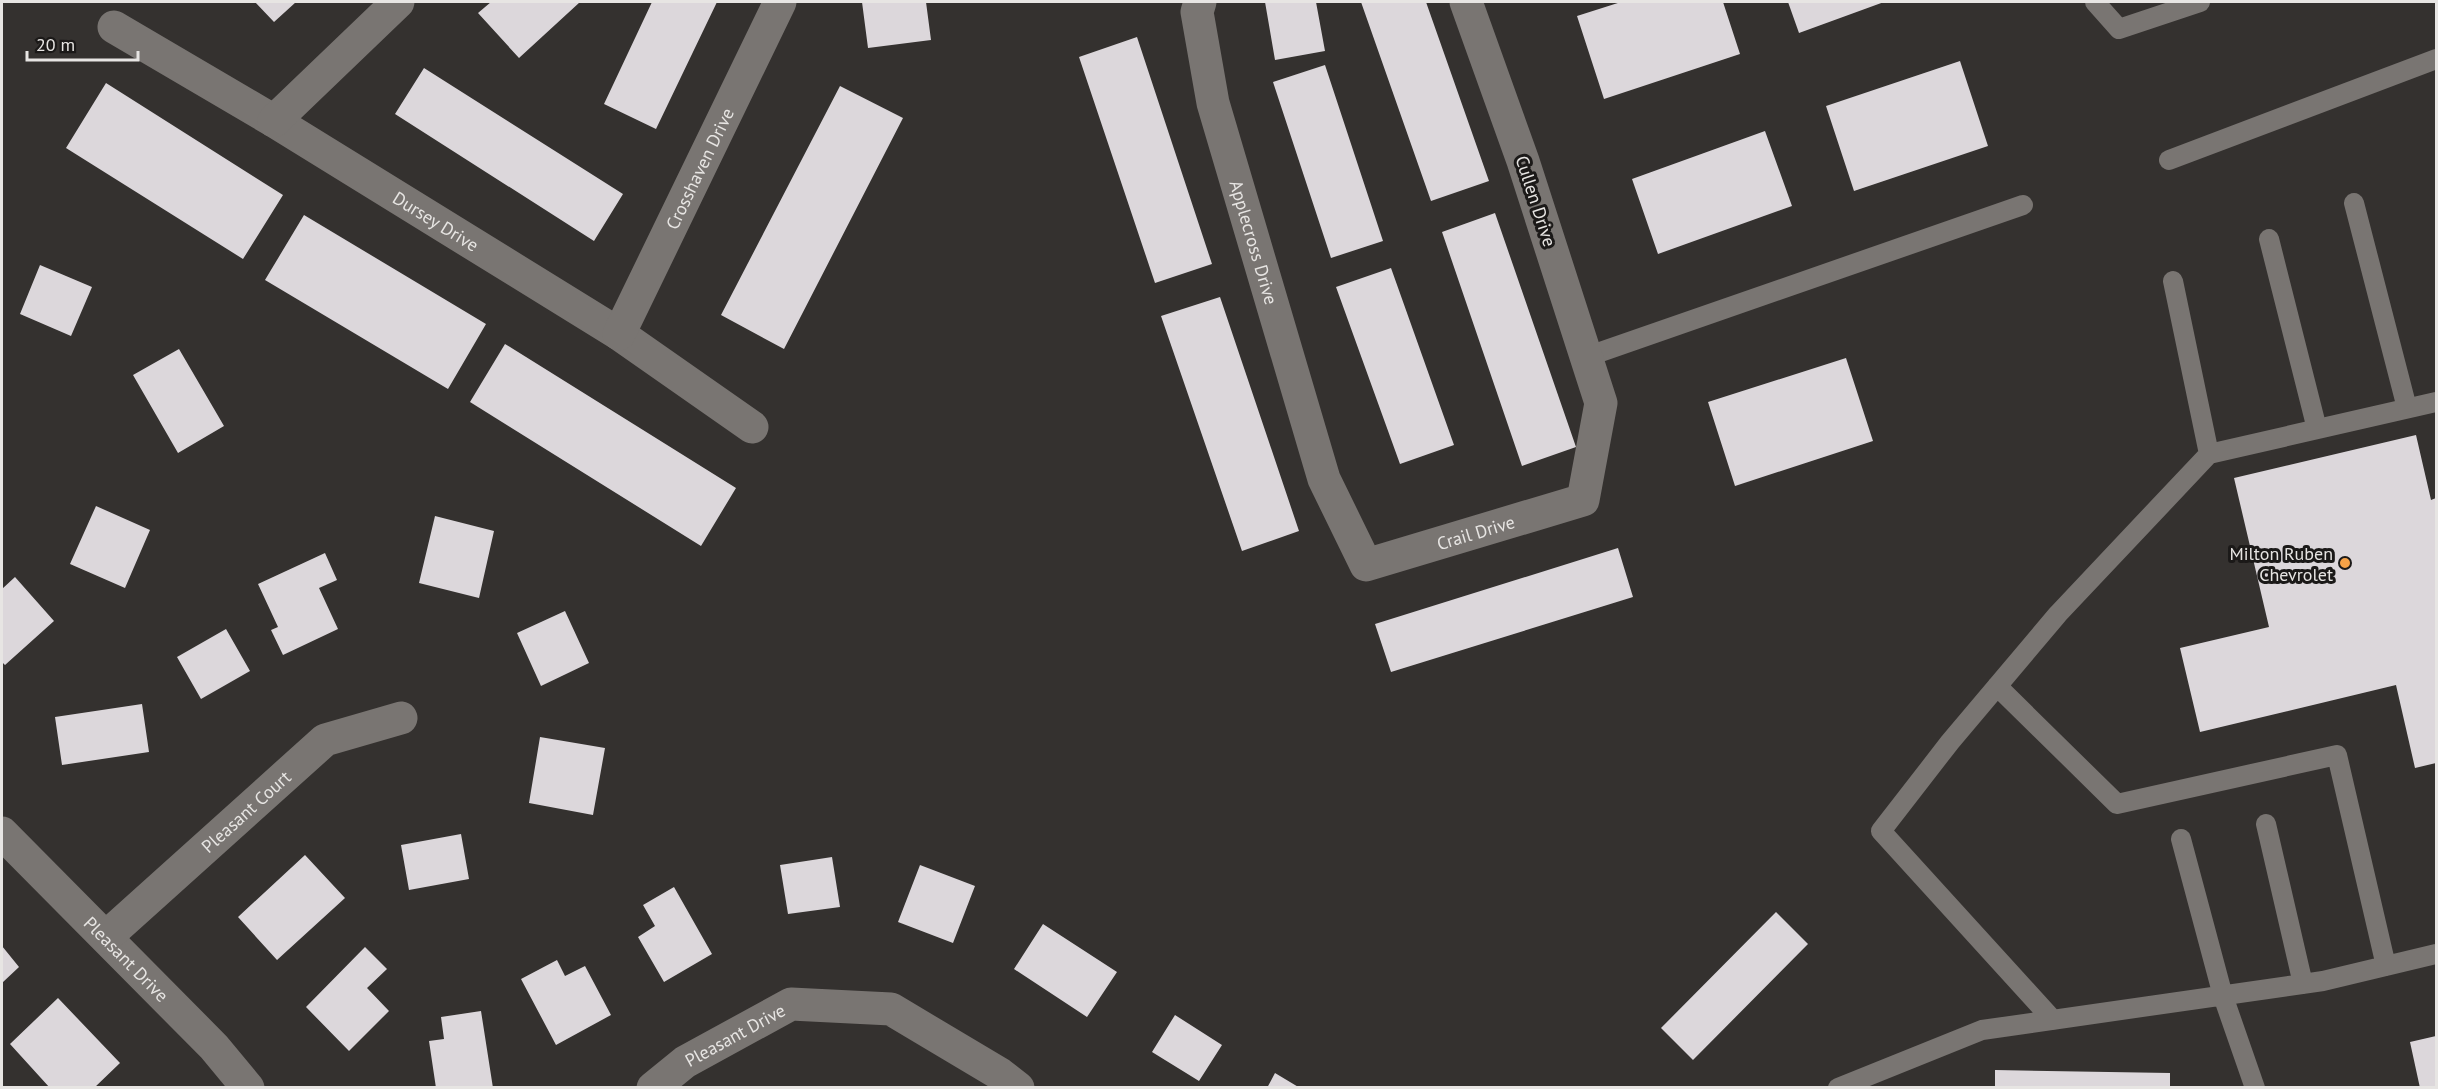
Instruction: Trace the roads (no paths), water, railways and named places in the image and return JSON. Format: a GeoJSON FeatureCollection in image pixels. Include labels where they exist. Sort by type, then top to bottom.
{"type":"FeatureCollection","features":[{"type":"Feature","properties":{"kind":"street"},"geometry":{"type":"LineString","coordinates":[[274,120],[398,2]]}},
{"type":"Feature","properties":{"kind":"street","name":"Crosshaven Drive"},"geometry":{"type":"LineString","coordinates":[[619,334],[780,2]]}},
{"type":"Feature","properties":{"kind":"street","name":"Applecross Drive"},"geometry":{"type":"LineString","coordinates":[[1200,2],[1197,12],[1214,103],[1324,479]]}},
{"type":"Feature","properties":{"kind":"street","name":"Cullen Drive"},"geometry":{"type":"LineString","coordinates":[[1466,2],[1523,161],[1601,403]]}},
{"type":"Feature","properties":{"kind":"street","name":"Dursey Drive"},"geometry":{"type":"LineString","coordinates":[[114,27],[274,120],[619,334],[752,427]]}},
{"type":"Feature","properties":{"kind":"street","name":"Crail Drive"},"geometry":{"type":"LineString","coordinates":[[1324,479],[1366,565],[1582,500],[1601,403]]}},
{"type":"Feature","properties":{"kind":"street","name":"Pleasant Court"},"geometry":{"type":"LineString","coordinates":[[106,937],[325,740],[401,718]]}},
{"type":"Feature","properties":{"kind":"street","name":"Pleasant Drive"},"geometry":{"type":"LineString","coordinates":[[2,833],[214,1047],[248,1088]]}},
{"type":"Feature","properties":{"kind":"street","name":"Pleasant Drive"},"geometry":{"type":"LineString","coordinates":[[652,1088],[685,1062],[791,1004],[891,1008],[1018,1088]]}},
{"type":"Feature","properties":{"kind":"lane"},"geometry":{"type":"LineString","coordinates":[[2095,2],[2119,29],[2200,2]]}},
{"type":"Feature","properties":{"kind":"lane"},"geometry":{"type":"LineString","coordinates":[[2169,160],[2436,59]]}},
{"type":"Feature","properties":{"kind":"lane"},"geometry":{"type":"LineString","coordinates":[[2354,203],[2407,408]]}},
{"type":"Feature","properties":{"kind":"lane"},"geometry":{"type":"LineString","coordinates":[[1586,357],[2023,205]]}},
{"type":"Feature","properties":{"kind":"lane"},"geometry":{"type":"LineString","coordinates":[[2269,239],[2317,429]]}},
{"type":"Feature","properties":{"kind":"lane"},"geometry":{"type":"LineString","coordinates":[[2173,281],[2209,454]]}},
{"type":"Feature","properties":{"kind":"lane"},"geometry":{"type":"LineString","coordinates":[[2053,1020],[1881,831],[1950,742],[2058,614],[2209,454],[2436,402]]}},
{"type":"Feature","properties":{"kind":"lane"},"geometry":{"type":"LineString","coordinates":[[1997,686],[2117,804],[2337,755],[2386,966]]}},
{"type":"Feature","properties":{"kind":"lane"},"geometry":{"type":"LineString","coordinates":[[2266,824],[2303,984]]}},
{"type":"Feature","properties":{"kind":"lane"},"geometry":{"type":"LineString","coordinates":[[2181,839],[2223,996],[2255,1088]]}},
{"type":"Feature","properties":{"kind":"lane"},"geometry":{"type":"LineString","coordinates":[[1838,1088],[1982,1030],[2303,984],[2436,954]]}},
{"type":"Feature","properties":{"kind":"place","name":"Milton Ruben Chevrolet"},"geometry":{"type":"Point","coordinates":[2345,563]}}]}
